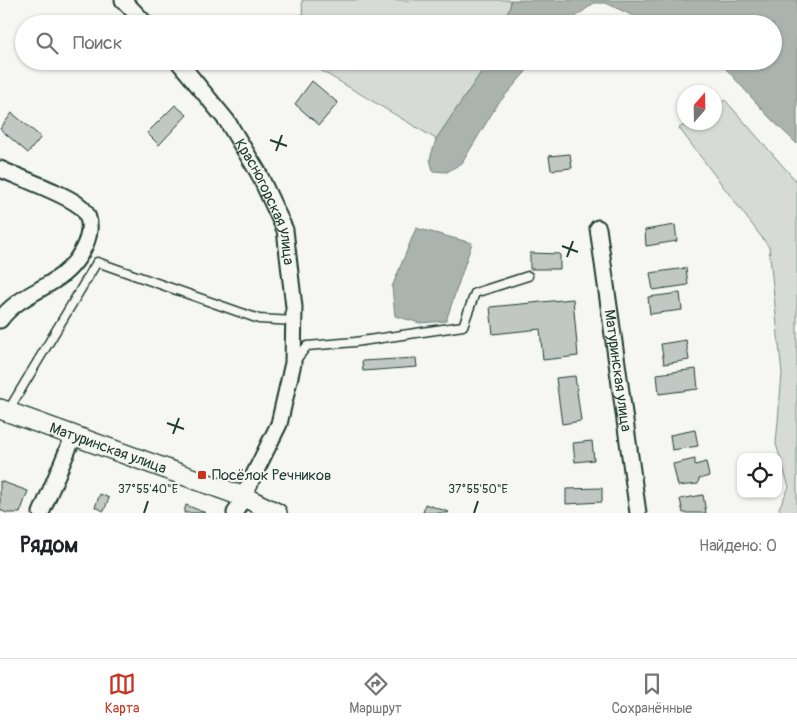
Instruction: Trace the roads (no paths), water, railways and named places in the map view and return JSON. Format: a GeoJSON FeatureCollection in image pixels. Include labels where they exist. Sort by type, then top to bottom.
{"type":"FeatureCollection","features":[{"type":"Feature","properties":{"kind":"street"},"geometry":{"type":"LineString","coordinates":[[123,0],[137,15]]}},
{"type":"Feature","properties":{"kind":"street","name":"Красногорская улица"},"geometry":{"type":"LineString","coordinates":[[185,70],[227,121],[258,172],[284,230],[294,306],[293,363]]}},
{"type":"Feature","properties":{"kind":"street"},"geometry":{"type":"LineString","coordinates":[[0,169],[73,201],[84,210],[90,224],[89,236],[82,253],[71,268],[53,282],[17,302],[0,320]]}},
{"type":"Feature","properties":{"kind":"street","name":"Матуринская улица"},"geometry":{"type":"LineString","coordinates":[[598,228],[638,513]]}},
{"type":"Feature","properties":{"kind":"street"},"geometry":{"type":"LineString","coordinates":[[239,505],[278,424],[293,363]]}},
{"type":"Feature","properties":{"kind":"street","name":"Матуринская улица"},"geometry":{"type":"LineString","coordinates":[[4,410],[74,435],[239,505],[277,513]]}},
{"type":"Feature","properties":{"kind":"street"},"geometry":{"type":"LineString","coordinates":[[41,513],[74,435]]}},
{"type":"Feature","properties":{"kind":"lane"},"geometry":{"type":"LineString","coordinates":[[4,410],[97,262],[259,319],[294,321]]}},
{"type":"Feature","properties":{"kind":"lane"},"geometry":{"type":"LineString","coordinates":[[293,363],[307,346],[355,342],[462,326],[475,294],[528,276]]}},
{"type":"Feature","properties":{"kind":"place","name":"Посёлок Речников"},"geometry":{"type":"Point","coordinates":[202,475]}}]}
